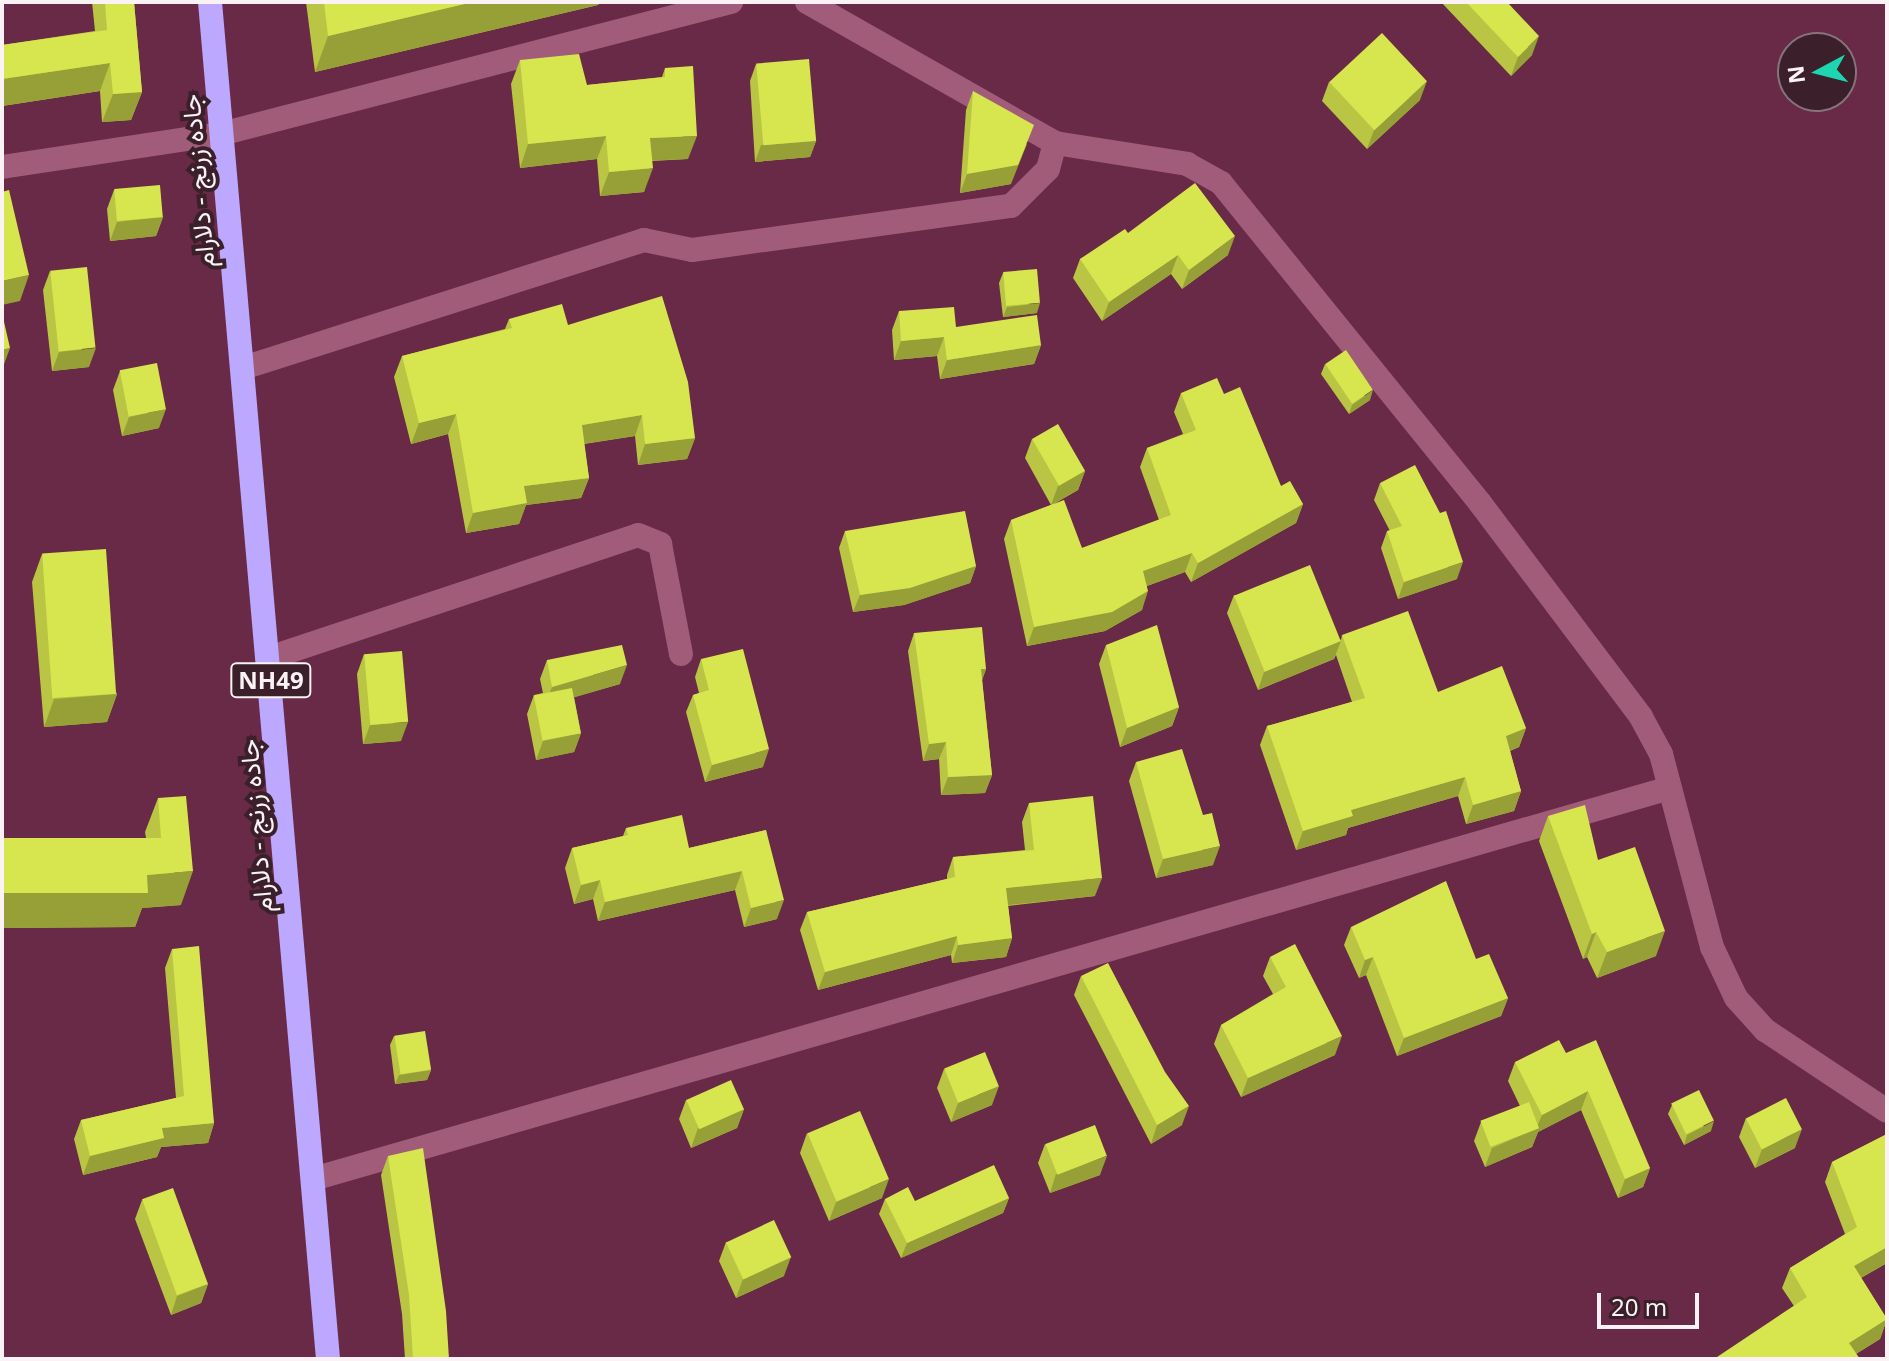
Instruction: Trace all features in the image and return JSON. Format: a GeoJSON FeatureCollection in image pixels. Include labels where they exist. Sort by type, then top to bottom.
{"type":"FeatureCollection","features":[{"type":"Feature","properties":{"kind":"highway","name":"جاده زرنج - دلارام"},"geometry":{"type":"LineString","coordinates":[[210,2],[328,1359]]}},
{"type":"Feature","properties":{"kind":"street"},"geometry":{"type":"LineString","coordinates":[[2,167],[221,134],[731,2]]}},
{"type":"Feature","properties":{"kind":"street"},"geometry":{"type":"LineString","coordinates":[[807,2],[1055,143],[1187,164],[1221,183],[1480,503],[1641,717],[1661,754],[1712,947],[1736,998],[1765,1030],[1887,1111]]}},
{"type":"Feature","properties":{"kind":"street"},"geometry":{"type":"LineString","coordinates":[[243,368],[644,240],[692,250],[1011,206],[1048,169],[1055,143]]}},
{"type":"Feature","properties":{"kind":"street"},"geometry":{"type":"LineString","coordinates":[[269,658],[638,535],[660,544],[681,654]]}},
{"type":"Feature","properties":{"kind":"street"},"geometry":{"type":"LineString","coordinates":[[313,1179],[1669,788]]}},
{"type":"Feature","properties":{"kind":"building"},"geometry":{"type":"Polygon","coordinates":[[[105,2],[134,2],[142,92],[113,94],[110,63],[2,79],[2,45],[107,30],[105,2]]]}},
{"type":"Feature","properties":{"kind":"building"},"geometry":{"type":"Polygon","coordinates":[[[324,2],[473,2],[328,36],[324,2]]]}},
{"type":"Feature","properties":{"kind":"building"},"geometry":{"type":"Polygon","coordinates":[[[1466,2],[1507,2],[1539,36],[1518,57],[1466,2]]]}},
{"type":"Feature","properties":{"kind":"building"},"geometry":{"type":"Polygon","coordinates":[[[1382,33],[1427,81],[1374,130],[1329,82],[1382,33]]]}},
{"type":"Feature","properties":{"kind":"building"},"geometry":{"type":"Polygon","coordinates":[[[579,54],[587,85],[665,77],[665,68],[693,66],[697,136],[650,138],[653,168],[609,172],[606,136],[528,144],[520,60],[579,54]]]}},
{"type":"Feature","properties":{"kind":"building"},"geometry":{"type":"Polygon","coordinates":[[[809,59],[816,141],[763,145],[756,64],[809,59]]]}},
{"type":"Feature","properties":{"kind":"building"},"geometry":{"type":"Polygon","coordinates":[[[973,91],[1034,125],[1018,165],[967,174],[973,91]]]}},
{"type":"Feature","properties":{"kind":"building"},"geometry":{"type":"Polygon","coordinates":[[[1195,183],[1235,236],[1189,270],[1178,255],[1109,302],[1080,259],[1125,229],[1128,233],[1195,183]]]}},
{"type":"Feature","properties":{"kind":"building"},"geometry":{"type":"Polygon","coordinates":[[[160,185],[163,217],[117,221],[114,189],[160,185]]]}},
{"type":"Feature","properties":{"kind":"building"},"geometry":{"type":"Polygon","coordinates":[[[9,190],[29,275],[2,281],[2,192],[9,190]]]}},
{"type":"Feature","properties":{"kind":"building"},"geometry":{"type":"Polygon","coordinates":[[[87,267],[95,348],[59,351],[50,271],[87,267]]]}},
{"type":"Feature","properties":{"kind":"building"},"geometry":{"type":"Polygon","coordinates":[[[1037,269],[1040,303],[1006,306],[1003,272],[1037,269]]]}},
{"type":"Feature","properties":{"kind":"building"},"geometry":{"type":"Polygon","coordinates":[[[662,296],[688,382],[695,438],[645,444],[642,415],[582,425],[589,478],[524,486],[527,503],[473,513],[456,414],[419,423],[402,356],[512,328],[509,319],[562,304],[568,325],[662,296]]]}},
{"type":"Feature","properties":{"kind":"building"},"geometry":{"type":"Polygon","coordinates":[[[954,307],[956,327],[1037,315],[1041,345],[947,360],[944,337],[901,341],[899,311],[954,307]]]}},
{"type":"Feature","properties":{"kind":"building"},"geometry":{"type":"Polygon","coordinates":[[[2,313],[10,348],[2,350],[2,313]]]}},
{"type":"Feature","properties":{"kind":"building"},"geometry":{"type":"Polygon","coordinates":[[[1346,350],[1373,390],[1352,404],[1325,364],[1346,350]]]}},
{"type":"Feature","properties":{"kind":"building"},"geometry":{"type":"Polygon","coordinates":[[[157,363],[166,409],[129,416],[120,370],[157,363]]]}},
{"type":"Feature","properties":{"kind":"building"},"geometry":{"type":"Polygon","coordinates":[[[1217,378],[1224,394],[1240,387],[1281,486],[1290,481],[1303,504],[1198,563],[1192,553],[1143,571],[1148,591],[1112,612],[1034,627],[1011,520],[1064,500],[1082,548],[1171,515],[1147,448],[1196,430],[1181,393],[1217,378]]]}},
{"type":"Feature","properties":{"kind":"building"},"geometry":{"type":"Polygon","coordinates":[[[1058,424],[1085,471],[1059,486],[1032,439],[1058,424]]]}},
{"type":"Feature","properties":{"kind":"building"},"geometry":{"type":"Polygon","coordinates":[[[1415,465],[1440,513],[1446,511],[1463,562],[1404,582],[1387,531],[1402,526],[1380,483],[1415,465]]]}},
{"type":"Feature","properties":{"kind":"building"},"geometry":{"type":"Polygon","coordinates":[[[965,511],[976,566],[910,588],[860,595],[845,531],[965,511]]]}},
{"type":"Feature","properties":{"kind":"building"},"geometry":{"type":"Polygon","coordinates":[[[106,549],[116,694],[52,698],[42,553],[106,549]]]}},
{"type":"Feature","properties":{"kind":"building"},"geometry":{"type":"Polygon","coordinates":[[[1310,565],[1341,641],[1265,672],[1234,596],[1310,565]]]}},
{"type":"Feature","properties":{"kind":"building"},"geometry":{"type":"Polygon","coordinates":[[[1408,611],[1438,692],[1502,666],[1526,728],[1506,736],[1521,791],[1473,805],[1465,777],[1351,810],[1353,816],[1303,831],[1267,726],[1365,698],[1342,635],[1408,611]]]}},
{"type":"Feature","properties":{"kind":"building"},"geometry":{"type":"Polygon","coordinates":[[[1157,625],[1179,707],[1127,728],[1106,645],[1157,625]]]}},
{"type":"Feature","properties":{"kind":"building"},"geometry":{"type":"Polygon","coordinates":[[[982,627],[986,669],[981,669],[992,775],[948,777],[946,742],[929,744],[914,633],[982,627]]]}},
{"type":"Feature","properties":{"kind":"building"},"geometry":{"type":"Polygon","coordinates":[[[622,645],[627,665],[552,687],[547,660],[622,645]]]}},
{"type":"Feature","properties":{"kind":"building"},"geometry":{"type":"Polygon","coordinates":[[[743,649],[769,749],[712,765],[693,695],[709,690],[701,659],[743,649]]]}},
{"type":"Feature","properties":{"kind":"building"},"geometry":{"type":"Polygon","coordinates":[[[402,651],[408,722],[370,725],[364,654],[402,651]]]}},
{"type":"Feature","properties":{"kind":"building"},"geometry":{"type":"Polygon","coordinates":[[[572,688],[581,733],[542,741],[534,695],[572,688]]]}},
{"type":"Feature","properties":{"kind":"building"},"geometry":{"type":"Polygon","coordinates":[[[1182,749],[1203,815],[1212,813],[1220,846],[1163,859],[1136,762],[1182,749]]]}},
{"type":"Feature","properties":{"kind":"building"},"geometry":{"type":"Polygon","coordinates":[[[186,796],[193,871],[147,875],[148,893],[2,893],[2,838],[161,838],[158,798],[186,796]]]}},
{"type":"Feature","properties":{"kind":"building"},"geometry":{"type":"Polygon","coordinates":[[[1093,796],[1102,878],[1006,888],[1012,938],[958,945],[957,936],[825,972],[807,912],[955,877],[953,857],[1034,850],[1029,803],[1093,796]]]}},
{"type":"Feature","properties":{"kind":"building"},"geometry":{"type":"Polygon","coordinates":[[[1585,805],[1598,860],[1635,847],[1665,931],[1607,952],[1596,932],[1592,934],[1548,816],[1585,805]]]}},
{"type":"Feature","properties":{"kind":"building"},"geometry":{"type":"Polygon","coordinates":[[[682,815],[689,848],[766,830],[784,900],[751,908],[742,871],[605,902],[600,880],[581,885],[572,848],[628,835],[626,828],[682,815]]]}},
{"type":"Feature","properties":{"kind":"building"},"geometry":{"type":"Polygon","coordinates":[[[1446,881],[1476,959],[1489,954],[1508,998],[1404,1038],[1373,957],[1365,960],[1351,927],[1446,881]]]}},
{"type":"Feature","properties":{"kind":"building"},"geometry":{"type":"Polygon","coordinates":[[[1295,944],[1342,1036],[1248,1078],[1221,1025],[1286,987],[1270,957],[1295,944]]]}},
{"type":"Feature","properties":{"kind":"building"},"geometry":{"type":"Polygon","coordinates":[[[199,946],[214,1123],[162,1128],[164,1138],[90,1156],[81,1120],[184,1096],[172,949],[199,946]]]}},
{"type":"Feature","properties":{"kind":"building"},"geometry":{"type":"Polygon","coordinates":[[[1108,963],[1165,1072],[1189,1106],[1157,1125],[1081,976],[1108,963]]]}},
{"type":"Feature","properties":{"kind":"building"},"geometry":{"type":"Polygon","coordinates":[[[425,1031],[431,1070],[400,1074],[394,1036],[425,1031]]]}},
{"type":"Feature","properties":{"kind":"building"},"geometry":{"type":"Polygon","coordinates":[[[1559,1040],[1566,1053],[1596,1040],[1650,1168],[1625,1179],[1588,1091],[1542,1115],[1515,1062],[1559,1040]]]}},
{"type":"Feature","properties":{"kind":"building"},"geometry":{"type":"Polygon","coordinates":[[[985,1052],[999,1086],[958,1103],[944,1068],[985,1052]]]}},
{"type":"Feature","properties":{"kind":"building"},"geometry":{"type":"Polygon","coordinates":[[[731,1080],[744,1109],[699,1129],[686,1100],[731,1080]]]}},
{"type":"Feature","properties":{"kind":"building"},"geometry":{"type":"Polygon","coordinates":[[[1699,1090],[1714,1121],[1686,1134],[1671,1104],[1699,1090]]]}},
{"type":"Feature","properties":{"kind":"building"},"geometry":{"type":"Polygon","coordinates":[[[1786,1098],[1802,1129],[1762,1150],[1746,1118],[1786,1098]]]}},
{"type":"Feature","properties":{"kind":"building"},"geometry":{"type":"Polygon","coordinates":[[[1529,1102],[1539,1128],[1490,1147],[1480,1121],[1529,1102]]]}},
{"type":"Feature","properties":{"kind":"building"},"geometry":{"type":"Polygon","coordinates":[[[860,1111],[889,1179],[836,1201],[808,1133],[860,1111]]]}},
{"type":"Feature","properties":{"kind":"building"},"geometry":{"type":"Polygon","coordinates":[[[1095,1125],[1107,1156],[1057,1175],[1046,1144],[1095,1125]]]}},
{"type":"Feature","properties":{"kind":"building"},"geometry":{"type":"Polygon","coordinates":[[[1887,1134],[1887,1247],[1854,1266],[1887,1319],[1849,1343],[1860,1359],[1714,1359],[1807,1297],[1790,1268],[1857,1227],[1832,1162],[1887,1134]]]}},
{"type":"Feature","properties":{"kind":"building"},"geometry":{"type":"Polygon","coordinates":[[[423,1148],[446,1311],[449,1359],[413,1359],[409,1295],[388,1156],[423,1148]]]}},
{"type":"Feature","properties":{"kind":"building"},"geometry":{"type":"Polygon","coordinates":[[[994,1165],[1009,1198],[907,1243],[885,1199],[908,1187],[915,1201],[994,1165]]]}},
{"type":"Feature","properties":{"kind":"building"},"geometry":{"type":"Polygon","coordinates":[[[173,1188],[208,1284],[177,1295],[142,1199],[173,1188]]]}},
{"type":"Feature","properties":{"kind":"building"},"geometry":{"type":"Polygon","coordinates":[[[774,1220],[791,1257],[743,1280],[726,1242],[774,1220]]]}}]}
